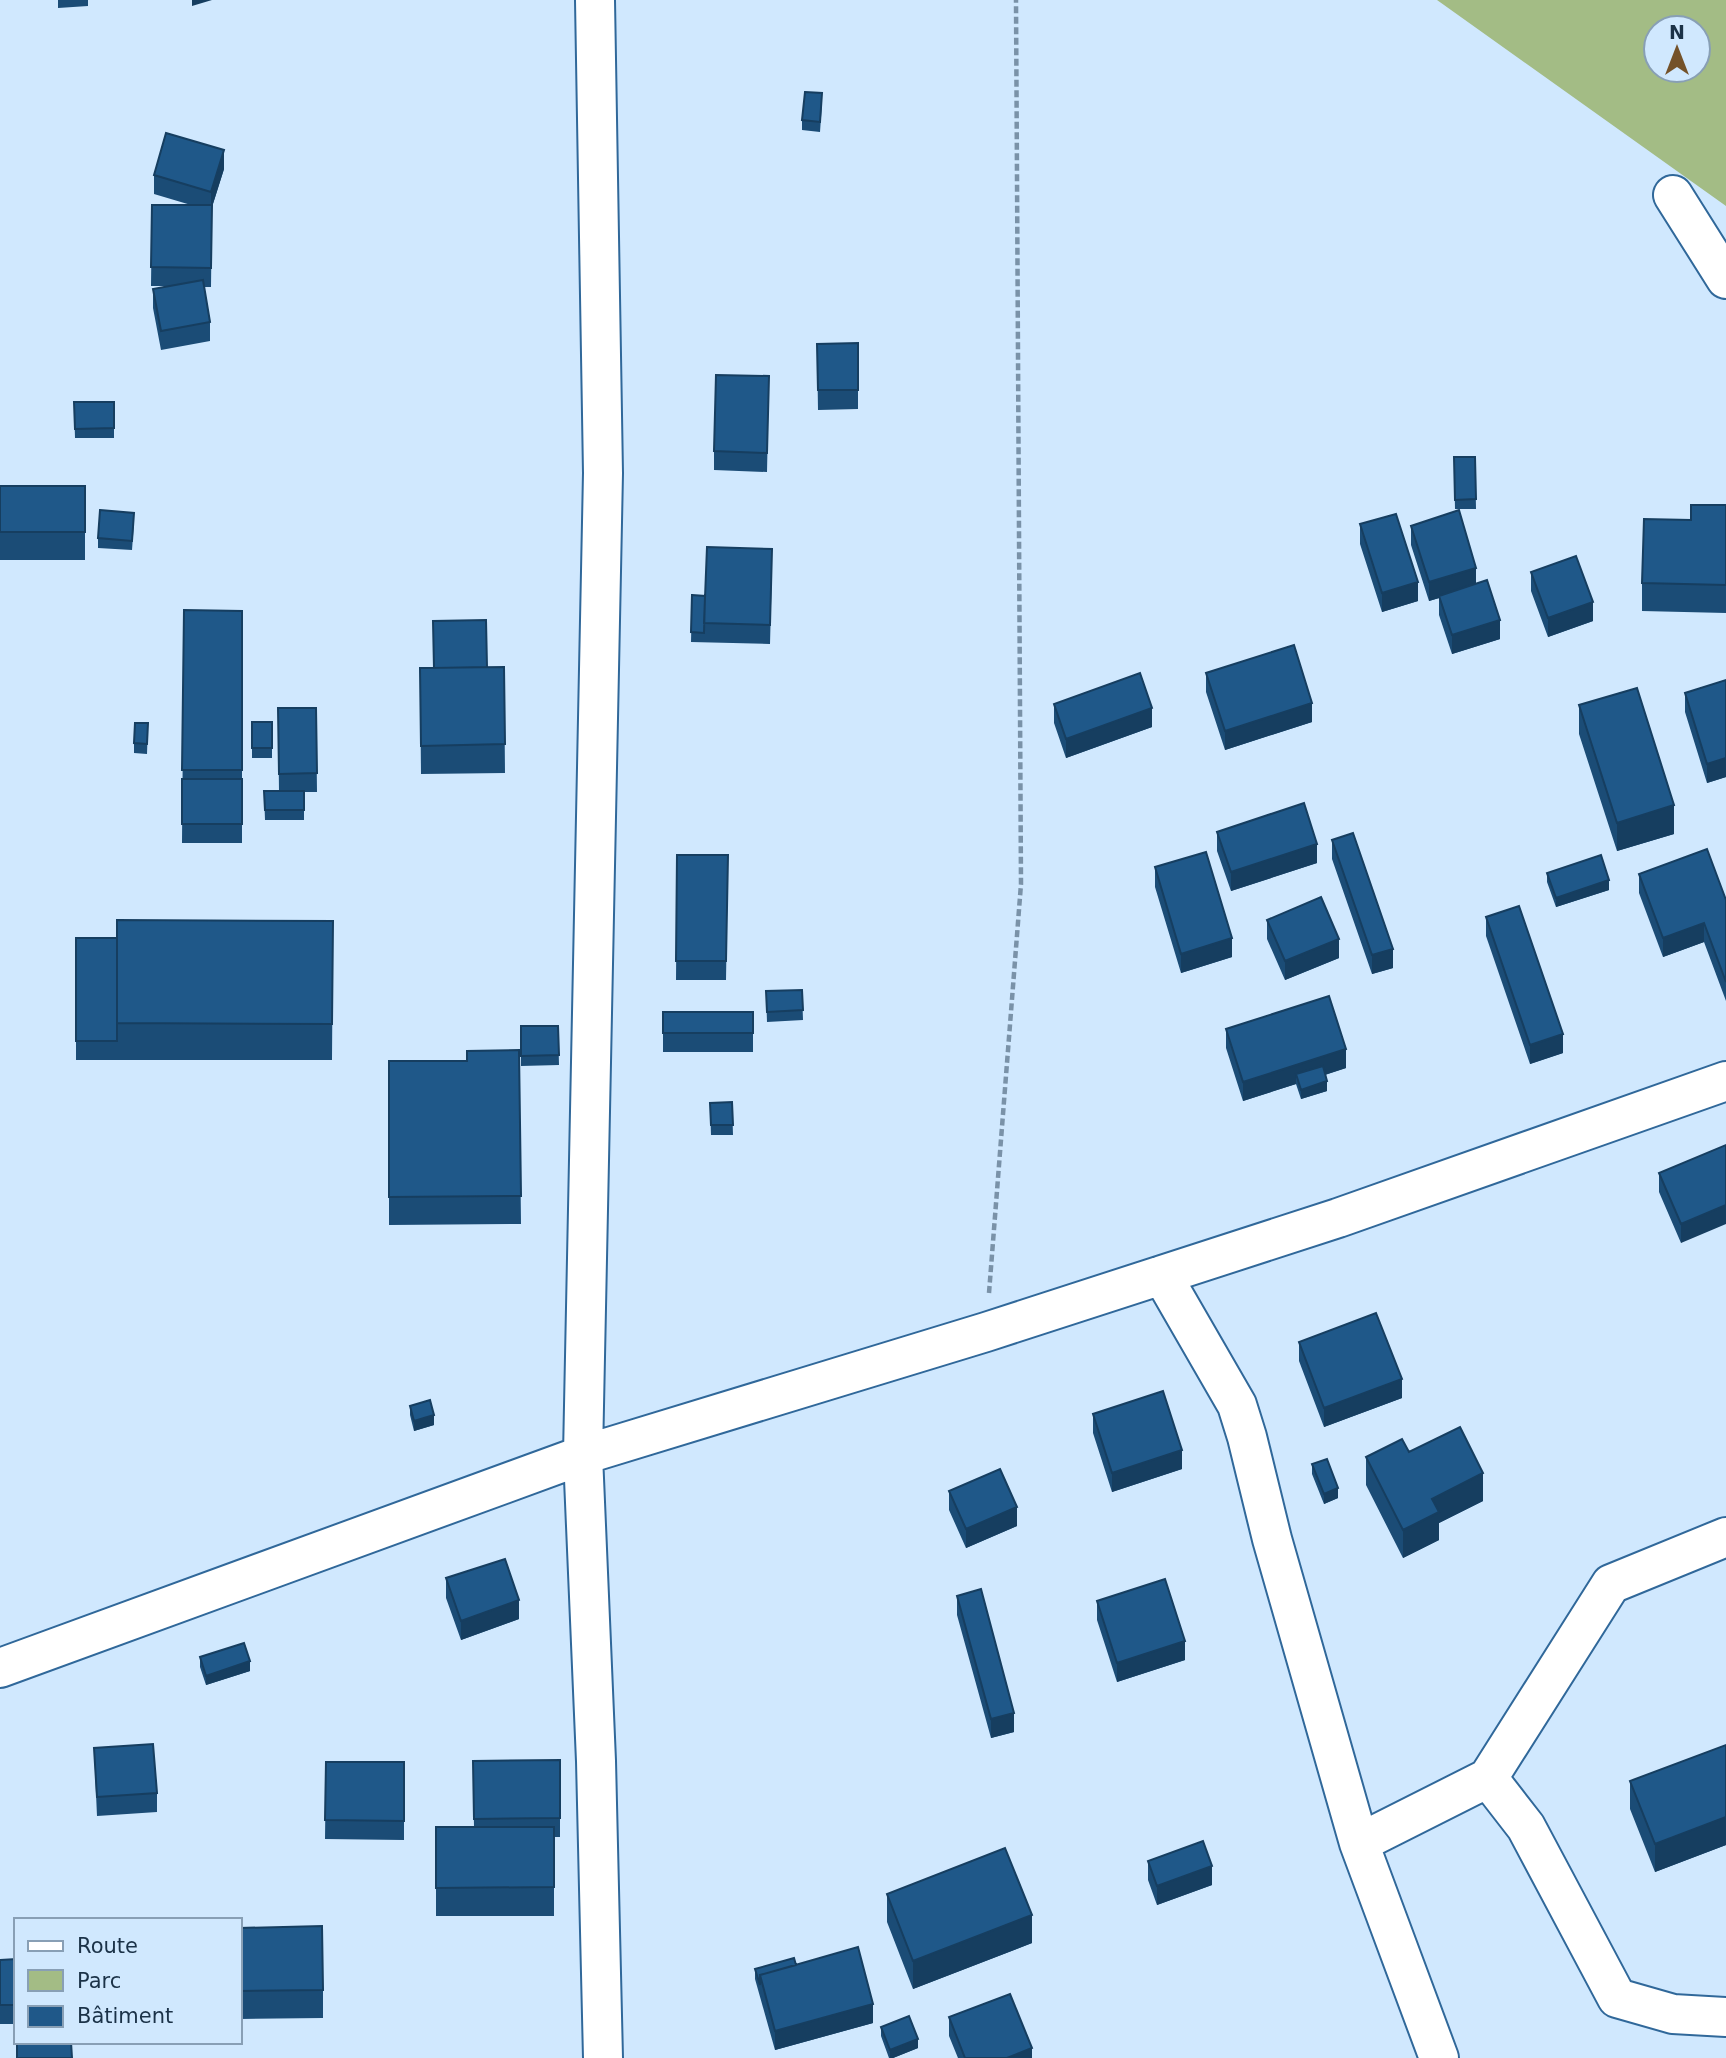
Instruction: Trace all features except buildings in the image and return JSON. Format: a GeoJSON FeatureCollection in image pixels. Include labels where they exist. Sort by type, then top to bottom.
{"type":"FeatureCollection","features":[{"type":"Feature","properties":{"kind":"street"},"geometry":{"type":"LineString","coordinates":[[595,0],[603,474],[583,1455],[596,1761],[603,2058]]}},
{"type":"Feature","properties":{"kind":"street"},"geometry":{"type":"LineString","coordinates":[[1673,195],[1726,279]]}},
{"type":"Feature","properties":{"kind":"street"},"geometry":{"type":"LineString","coordinates":[[0,1668],[583,1455],[986,1332],[1338,1218],[1726,1081]]}},
{"type":"Feature","properties":{"kind":"street"},"geometry":{"type":"LineString","coordinates":[[1162,1275],[1237,1405],[1272,1539],[1359,1843],[1439,2058]]}},
{"type":"Feature","properties":{"kind":"street"},"geometry":{"type":"LineString","coordinates":[[1359,1843],[1488,1778],[1611,1584],[1726,1537]]}},
{"type":"Feature","properties":{"kind":"street"},"geometry":{"type":"LineString","coordinates":[[1488,1778],[1526,1827],[1617,1998],[1673,2014],[1726,2017]]}},
{"type":"Feature","properties":{"kind":"path"},"geometry":{"type":"LineString","coordinates":[[986,1332],[1020,884],[1016,0]]}},
{"type":"Feature","properties":{"kind":"green space"},"geometry":{"type":"Polygon","coordinates":[[[1437,0],[1726,0],[1726,206],[1437,0]]]}}]}
